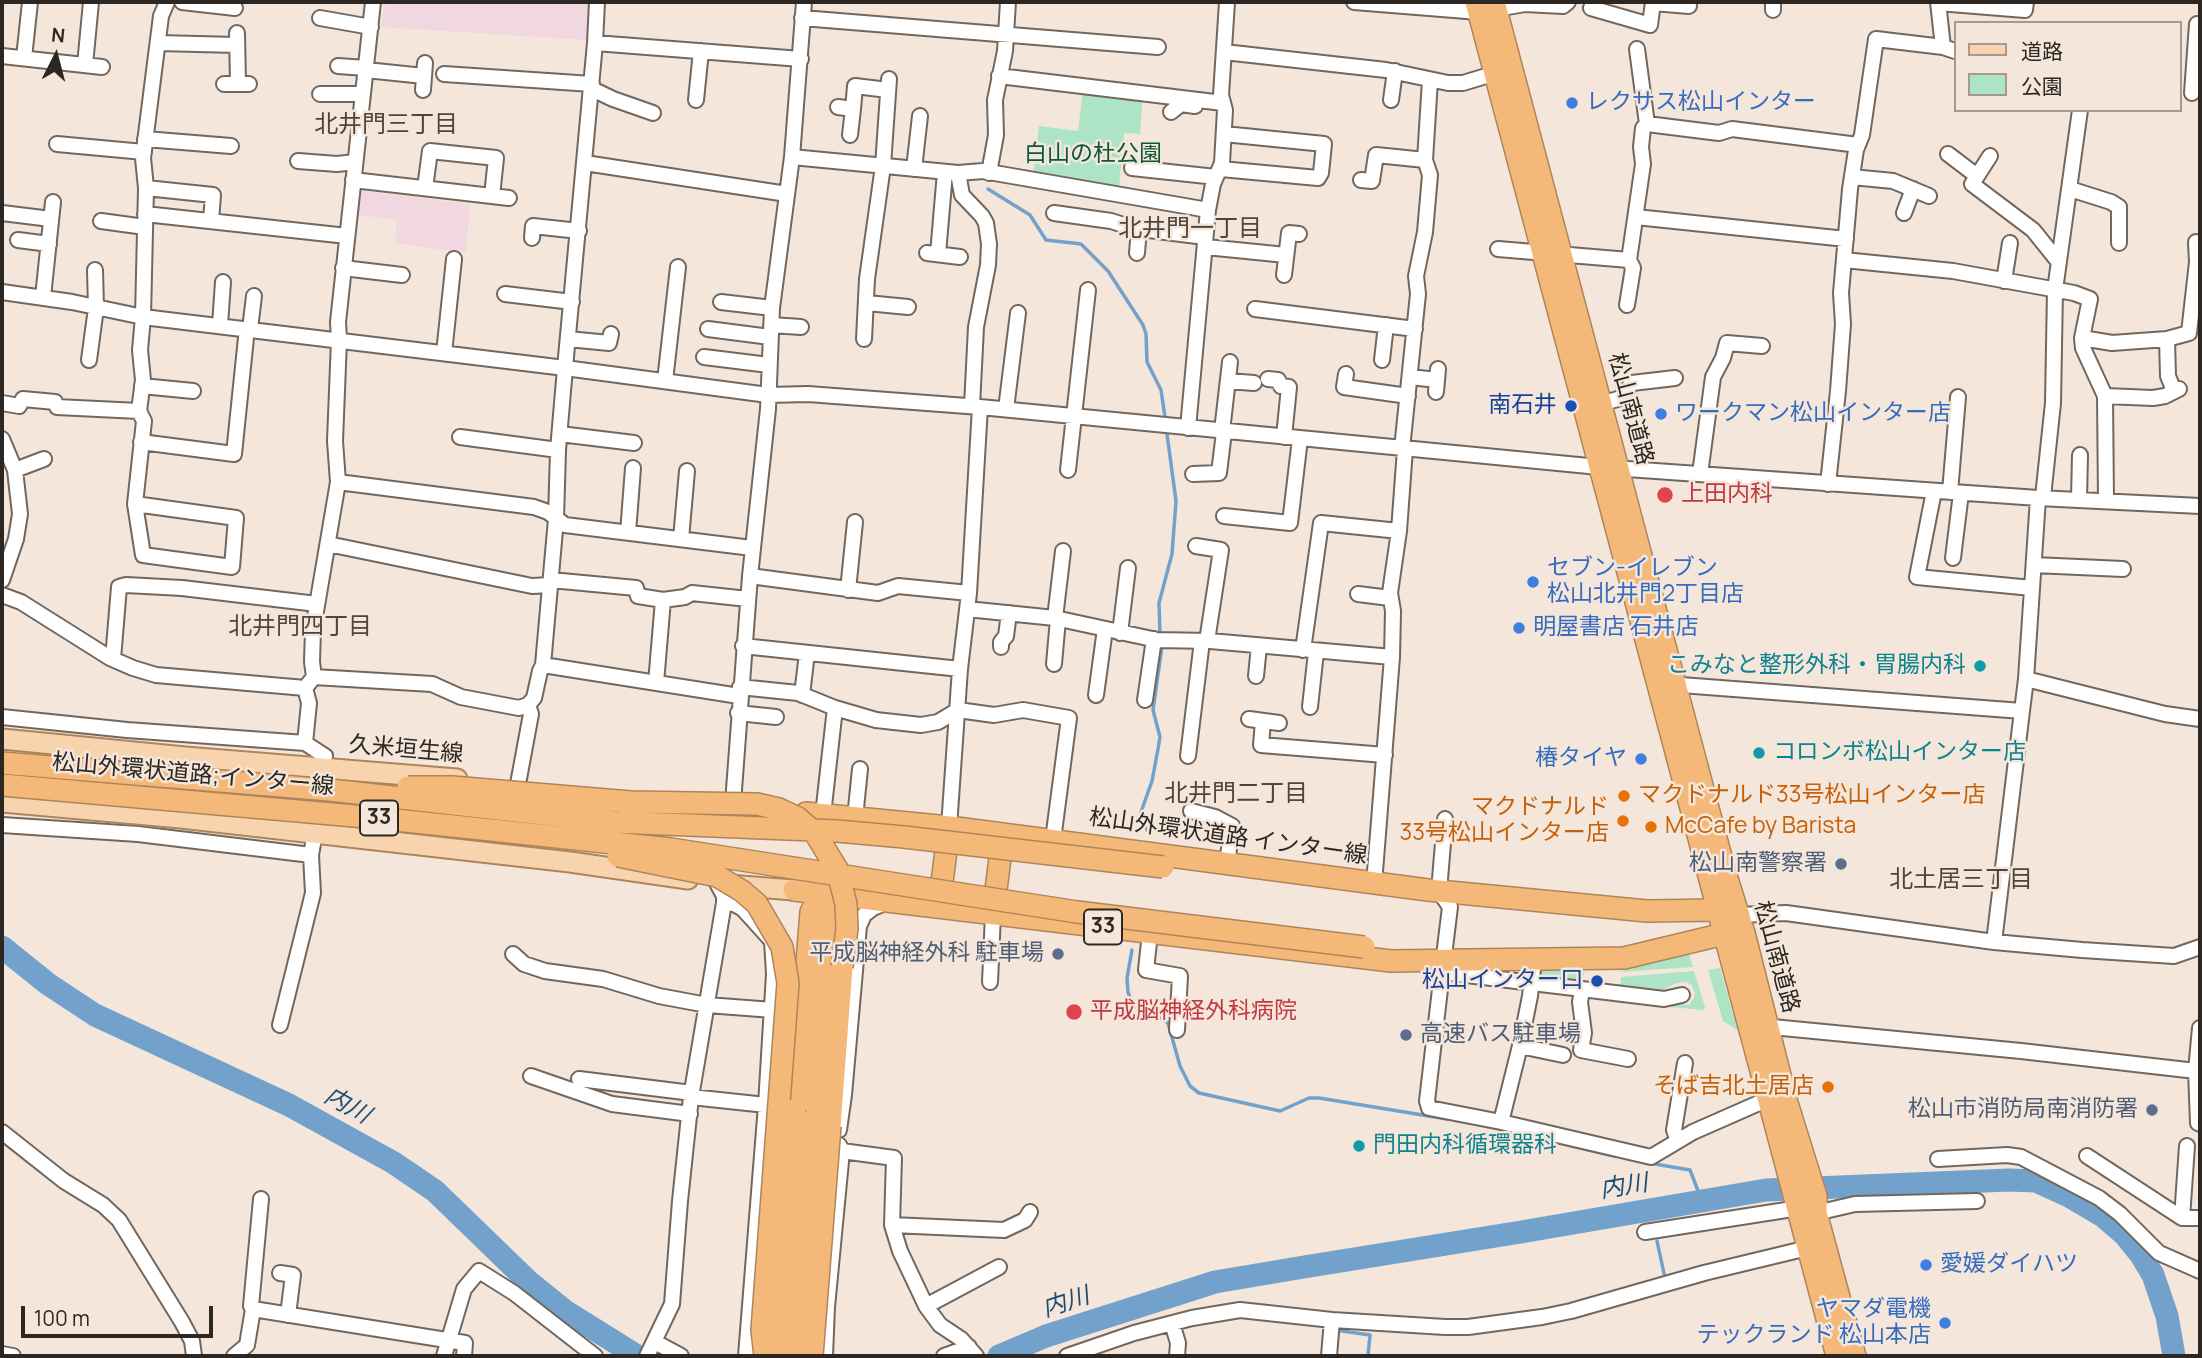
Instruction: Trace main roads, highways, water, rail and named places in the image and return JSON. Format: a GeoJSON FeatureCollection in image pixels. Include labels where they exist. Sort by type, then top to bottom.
{"type":"FeatureCollection","features":[{"type":"Feature","properties":{"kind":"highway","name":"松山南道路"},"geometry":{"type":"LineString","coordinates":[[1486,6],[1496,73],[1601,404],[1609,468]]}},
{"type":"Feature","properties":{"kind":"highway","name":"松山南道路"},"geometry":{"type":"LineString","coordinates":[[1486,6],[1666,684],[1717,910],[1758,1025],[1817,1246],[1837,1356]]}},
{"type":"Feature","properties":{"kind":"highway","name":"松山南道路"},"geometry":{"type":"LineString","coordinates":[[1666,684],[1739,915],[1768,1099],[1795,1163]]}},
{"type":"Feature","properties":{"kind":"highway","name":"松山外環状道路;インター線"},"geometry":{"type":"LineString","coordinates":[[2,763],[330,789],[614,822],[864,833],[1163,867],[1280,872]]}},
{"type":"Feature","properties":{"kind":"highway","name":"松山外環状道路;インター線"},"geometry":{"type":"LineString","coordinates":[[2,785],[377,818],[671,849],[755,860],[966,897],[1364,947],[1413,960]]}},
{"type":"Feature","properties":{"kind":"highway"},"geometry":{"type":"LineString","coordinates":[[330,789],[452,787],[631,802],[757,804],[779,809],[798,818],[815,832],[830,854],[843,886],[847,929],[836,1024],[812,1356]]}},
{"type":"Feature","properties":{"kind":"highway","name":"松山外環状道路 インター線"},"geometry":{"type":"LineString","coordinates":[[814,814],[949,827],[1374,884],[1597,908],[1684,912],[1717,910]]}},
{"type":"Feature","properties":{"kind":"highway"},"geometry":{"type":"LineString","coordinates":[[776,1356],[830,913],[821,893],[814,814]]}},
{"type":"Feature","properties":{"kind":"highway"},"geometry":{"type":"LineString","coordinates":[[377,818],[488,839],[629,858],[717,876],[757,904],[782,947],[788,983],[762,1330],[765,1356]]}},
{"type":"Feature","properties":{"kind":"highway"},"geometry":{"type":"LineString","coordinates":[[938,908],[949,827]]}},
{"type":"Feature","properties":{"kind":"highway"},"geometry":{"type":"LineString","coordinates":[[993,914],[1003,834]]}},
{"type":"Feature","properties":{"kind":"highway","name":"33"},"geometry":{"type":"LineString","coordinates":[[794,890],[1362,959],[1413,960],[1443,966],[1624,958],[1724,934]]}},
{"type":"Feature","properties":{"kind":"highway","name":"33"},"geometry":{"type":"LineString","coordinates":[[1717,910],[1739,915]]}},
{"type":"Feature","properties":{"kind":"highway"},"geometry":{"type":"LineString","coordinates":[[1724,934],[1739,915]]}},
{"type":"Feature","properties":{"kind":"highway"},"geometry":{"type":"LineString","coordinates":[[794,1356],[804,1114]]}},
{"type":"Feature","properties":{"kind":"highway","name":"松山南道路"},"geometry":{"type":"LineString","coordinates":[[1817,1246],[1855,1356]]}},
{"type":"Feature","properties":{"kind":"main road","name":"久米垣生線"},"geometry":{"type":"LineString","coordinates":[[2,739],[594,790],[733,803],[814,814]]}},
{"type":"Feature","properties":{"kind":"main road"},"geometry":{"type":"LineString","coordinates":[[315,833],[322,767]]}},
{"type":"Feature","properties":{"kind":"main road"},"geometry":{"type":"LineString","coordinates":[[588,865],[594,790]]}},
{"type":"Feature","properties":{"kind":"main road"},"geometry":{"type":"LineString","coordinates":[[2,802],[181,818],[794,890]]}},
{"type":"Feature","properties":{"kind":"waterway"},"geometry":{"type":"LineString","coordinates":[[988,189],[1030,215],[1046,240],[1081,244],[1108,271],[1143,325],[1147,362],[1161,390],[1165,417]]}},
{"type":"Feature","properties":{"kind":"waterway"},"geometry":{"type":"LineString","coordinates":[[1160,635],[1159,603],[1172,554],[1176,501],[1167,434]]}},
{"type":"Feature","properties":{"kind":"waterway"},"geometry":{"type":"LineString","coordinates":[[1147,830],[1141,812],[1152,781],[1160,737],[1153,710],[1162,646]]}},
{"type":"Feature","properties":{"kind":"waterway","name":"内川"},"geometry":{"type":"LineString","coordinates":[[2,947],[48,984],[95,1015],[289,1105],[394,1163],[435,1191],[529,1282],[565,1311],[637,1356]]}},
{"type":"Feature","properties":{"kind":"waterway"},"geometry":{"type":"LineString","coordinates":[[1132,950],[1127,978],[1132,1003],[1142,1012],[1168,1023],[1180,1066],[1190,1086],[1199,1093],[1280,1111],[1309,1098],[1319,1098],[1447,1119]]}},
{"type":"Feature","properties":{"kind":"waterway"},"geometry":{"type":"LineString","coordinates":[[1543,1139],[1614,1156]]}},
{"type":"Feature","properties":{"kind":"waterway"},"geometry":{"type":"LineString","coordinates":[[1649,1163],[1690,1170],[1702,1201]]}},
{"type":"Feature","properties":{"kind":"waterway","name":"内川"},"geometry":{"type":"LineString","coordinates":[[999,1356],[1046,1336],[1215,1282],[1766,1190],[2009,1180],[2036,1181],[2069,1196],[2103,1216],[2125,1235],[2153,1275],[2167,1316],[2174,1356]]}},
{"type":"Feature","properties":{"kind":"waterway"},"geometry":{"type":"LineString","coordinates":[[1657,1241],[1665,1278]]}},
{"type":"Feature","properties":{"kind":"waterway"},"geometry":{"type":"LineString","coordinates":[[1335,1330],[1370,1335],[1368,1356]]}},
{"type":"Feature","properties":{"kind":"place","name":"レクサス松山インター"},"geometry":{"type":"Point","coordinates":[1572,103]}},
{"type":"Feature","properties":{"kind":"place","name":"南石井"},"geometry":{"type":"Point","coordinates":[1571,406]}},
{"type":"Feature","properties":{"kind":"place","name":"ワークマン松山インター店"},"geometry":{"type":"Point","coordinates":[1661,414]}},
{"type":"Feature","properties":{"kind":"place","name":"上田内科"},"geometry":{"type":"Point","coordinates":[1665,495]}},
{"type":"Feature","properties":{"kind":"place","name":"セブン-イレブン 松山北井門2丁目店"},"geometry":{"type":"Point","coordinates":[1533,582]}},
{"type":"Feature","properties":{"kind":"place","name":"明屋書店 石井店"},"geometry":{"type":"Point","coordinates":[1519,628]}},
{"type":"Feature","properties":{"kind":"place","name":"こみなと整形外科・胃腸内科"},"geometry":{"type":"Point","coordinates":[1980,666]}},
{"type":"Feature","properties":{"kind":"place","name":"コロンボ松山インター店"},"geometry":{"type":"Point","coordinates":[1759,753]}},
{"type":"Feature","properties":{"kind":"place","name":"椿タイヤ"},"geometry":{"type":"Point","coordinates":[1641,759]}},
{"type":"Feature","properties":{"kind":"place","name":"マクドナルド33号松山インター店"},"geometry":{"type":"Point","coordinates":[1624,796]}},
{"type":"Feature","properties":{"kind":"place","name":"マクドナルド 33号松山インター店"},"geometry":{"type":"Point","coordinates":[1623,821]}},
{"type":"Feature","properties":{"kind":"place","name":"McCafe by Barista"},"geometry":{"type":"Point","coordinates":[1651,827]}},
{"type":"Feature","properties":{"kind":"place","name":"松山南警察署"},"geometry":{"type":"Point","coordinates":[1841,864]}},
{"type":"Feature","properties":{"kind":"place","name":"平成脳神経外科 駐車場"},"geometry":{"type":"Point","coordinates":[1058,954]}},
{"type":"Feature","properties":{"kind":"place","name":"松山インター口"},"geometry":{"type":"Point","coordinates":[1597,981]}},
{"type":"Feature","properties":{"kind":"place","name":"平成脳神経外科病院"},"geometry":{"type":"Point","coordinates":[1074,1012]}},
{"type":"Feature","properties":{"kind":"place","name":"高速バス駐車場"},"geometry":{"type":"Point","coordinates":[1406,1035]}},
{"type":"Feature","properties":{"kind":"place","name":"そば吉北土居店"},"geometry":{"type":"Point","coordinates":[1828,1087]}},
{"type":"Feature","properties":{"kind":"place","name":"松山市消防局南消防署"},"geometry":{"type":"Point","coordinates":[2152,1110]}},
{"type":"Feature","properties":{"kind":"place","name":"門田内科循環器科"},"geometry":{"type":"Point","coordinates":[1359,1146]}},
{"type":"Feature","properties":{"kind":"place","name":"愛媛ダイハツ"},"geometry":{"type":"Point","coordinates":[1926,1265]}},
{"type":"Feature","properties":{"kind":"place","name":"ヤマダ電機 テックランド 松山本店"},"geometry":{"type":"Point","coordinates":[1945,1323]}},
{"type":"Feature","properties":{"kind":"district","name":"北井門三丁目"},"geometry":{"type":"Point","coordinates":[386,125]}},
{"type":"Feature","properties":{"kind":"district","name":"北井門一丁目"},"geometry":{"type":"Point","coordinates":[1190,229]}},
{"type":"Feature","properties":{"kind":"district","name":"北井門四丁目"},"geometry":{"type":"Point","coordinates":[300,627]}},
{"type":"Feature","properties":{"kind":"district","name":"北井門二丁目"},"geometry":{"type":"Point","coordinates":[1236,794]}},
{"type":"Feature","properties":{"kind":"district","name":"北土居三丁目"},"geometry":{"type":"Point","coordinates":[1961,880]}},
{"type":"Feature","properties":{"kind":"park label","name":"白山の杜公園"},"geometry":{"type":"Point","coordinates":[1093,155]}}]}
